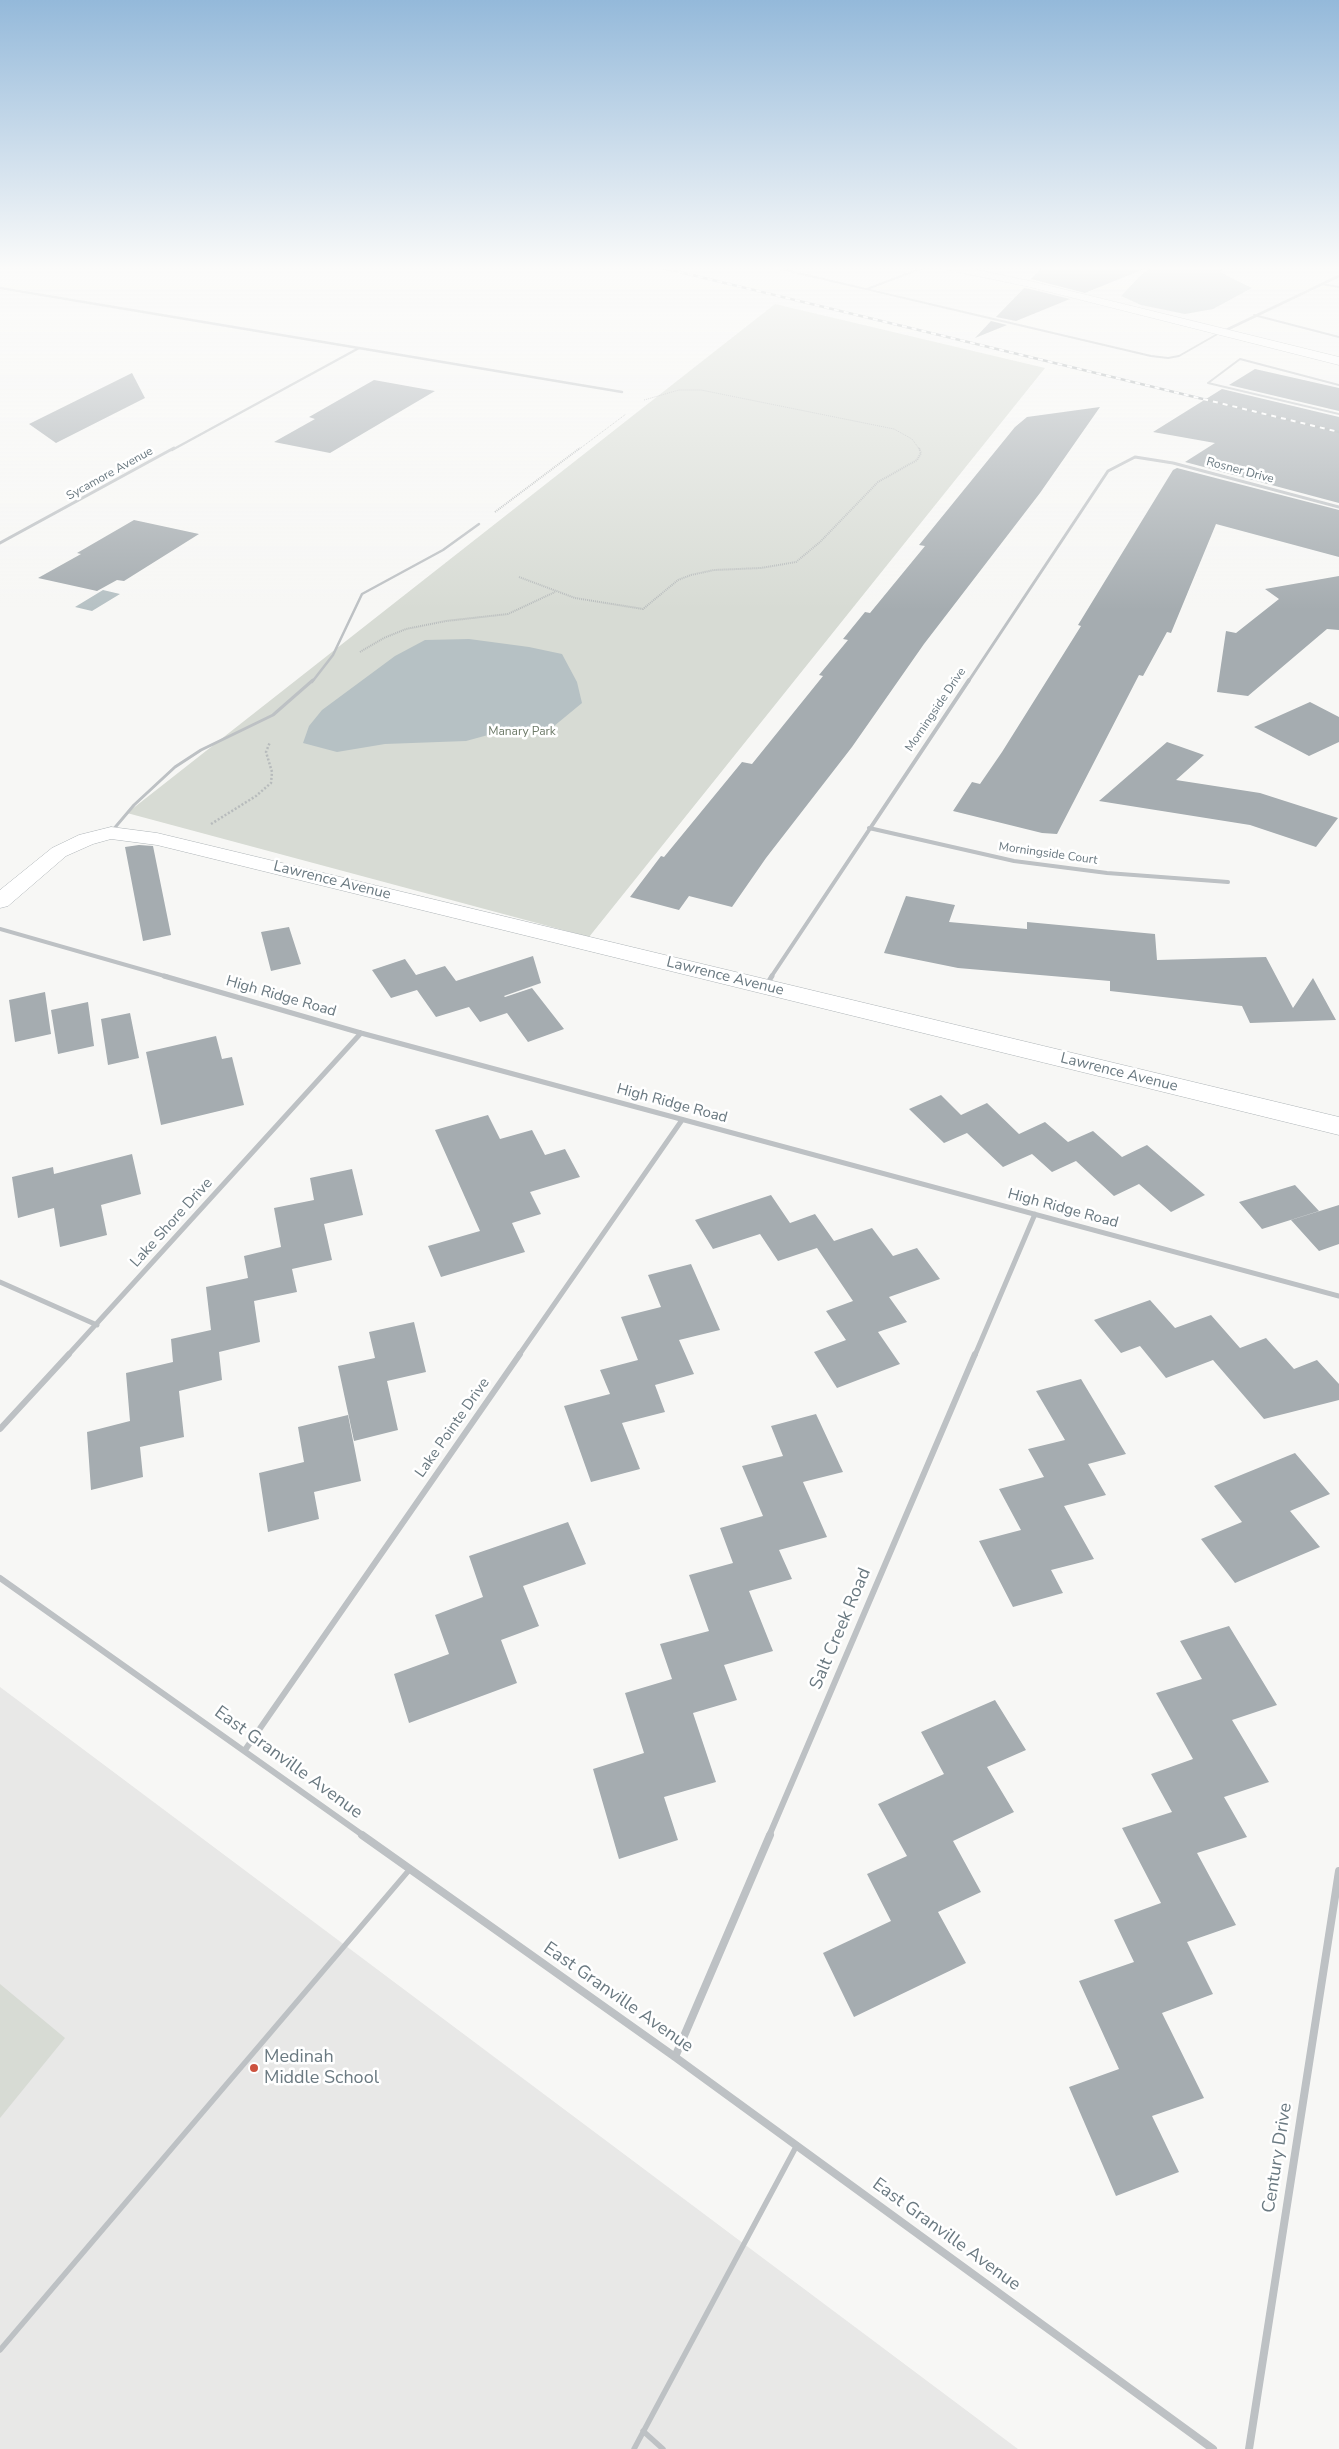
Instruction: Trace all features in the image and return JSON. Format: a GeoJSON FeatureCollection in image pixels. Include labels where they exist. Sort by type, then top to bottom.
{"type":"FeatureCollection","features":[{"type":"Feature","properties":{"kind":"street","name":"Sycamore Avenue"},"geometry":{"type":"LineString","coordinates":[[0,543],[298,381]]}},
{"type":"Feature","properties":{"kind":"street"},"geometry":{"type":"LineString","coordinates":[[558,381],[622,392]]}},
{"type":"Feature","properties":{"kind":"street","name":"Rosner Drive"},"geometry":{"type":"LineString","coordinates":[[1135,457],[1173,462],[1339,507]]}},
{"type":"Feature","properties":{"kind":"street","name":"Morningside Drive"},"geometry":{"type":"LineString","coordinates":[[765,987],[1108,471],[1135,457]]}},
{"type":"Feature","properties":{"kind":"street","name":"Morningside Court"},"geometry":{"type":"LineString","coordinates":[[869,828],[1014,861],[1107,873],[1228,882]]}},
{"type":"Feature","properties":{"kind":"street"},"geometry":{"type":"LineString","coordinates":[[0,901],[59,852],[86,839],[111,833]]}},
{"type":"Feature","properties":{"kind":"street","name":"Lawrence Avenue"},"geometry":{"type":"LineString","coordinates":[[111,833],[183,844],[1339,1126]]}},
{"type":"Feature","properties":{"kind":"street","name":"High Ridge Road"},"geometry":{"type":"LineString","coordinates":[[0,929],[361,1033],[1339,1296]]}},
{"type":"Feature","properties":{"kind":"street","name":"Lake Shore Drive"},"geometry":{"type":"LineString","coordinates":[[0,1429],[97,1325],[361,1033]]}},
{"type":"Feature","properties":{"kind":"street","name":"Lake Pointe Drive"},"geometry":{"type":"LineString","coordinates":[[245,1750],[682,1120]]}},
{"type":"Feature","properties":{"kind":"street","name":"Salt Creek Road"},"geometry":{"type":"LineString","coordinates":[[675,2057],[1034,1214]]}},
{"type":"Feature","properties":{"kind":"street"},"geometry":{"type":"LineString","coordinates":[[0,1282],[97,1325]]}},
{"type":"Feature","properties":{"kind":"street","name":"East Granville Avenue"},"geometry":{"type":"LineString","coordinates":[[0,1578],[245,1750],[675,2057],[1213,2449]]}},
{"type":"Feature","properties":{"kind":"street","name":"Century Drive"},"geometry":{"type":"LineString","coordinates":[[1248,2449],[1339,1871]]}},
{"type":"Feature","properties":{"kind":"lane"},"geometry":{"type":"LineString","coordinates":[[1210,381],[1208,383],[1339,414]]}},
{"type":"Feature","properties":{"kind":"lane"},"geometry":{"type":"LineString","coordinates":[[1325,381],[1339,385]]}},
{"type":"Feature","properties":{"kind":"lane"},"geometry":{"type":"LineString","coordinates":[[111,833],[134,805],[175,767],[201,750],[273,715],[308,687],[333,655],[362,594],[443,550],[479,524]]}},
{"type":"Feature","properties":{"kind":"lane"},"geometry":{"type":"LineString","coordinates":[[0,2350],[410,1869]]}},
{"type":"Feature","properties":{"kind":"lane"},"geometry":{"type":"LineString","coordinates":[[634,2449],[797,2145]]}},
{"type":"Feature","properties":{"kind":"lane"},"geometry":{"type":"LineString","coordinates":[[643,2431],[663,2449]]}},
{"type":"Feature","properties":{"kind":"path"},"geometry":{"type":"LineString","coordinates":[[519,577],[575,598],[610,602],[643,609],[678,580],[691,575],[714,570],[760,568],[796,562],[820,542],[878,482],[917,460],[921,453],[912,439],[894,429],[694,389],[672,391],[644,400],[622,392]]}},
{"type":"Feature","properties":{"kind":"path"},"geometry":{"type":"LineString","coordinates":[[479,524],[628,412]]}},
{"type":"Feature","properties":{"kind":"path"},"geometry":{"type":"LineString","coordinates":[[358,653],[384,638],[406,630],[446,621],[508,614],[534,604],[555,592]]}},
{"type":"Feature","properties":{"kind":"path"},"geometry":{"type":"LineString","coordinates":[[207,828],[227,813],[256,796],[271,783],[272,772],[266,752],[275,736]]}},
{"type":"Feature","properties":{"kind":"shaded area"},"geometry":{"type":"Polygon","coordinates":[[[103,590],[120,594],[92,611],[75,607],[103,590]]]}},
{"type":"Feature","properties":{"kind":"shaded area"},"geometry":{"type":"Polygon","coordinates":[[[469,639],[529,647],[562,654],[577,682],[582,703],[548,731],[499,732],[466,741],[385,744],[337,752],[303,743],[309,726],[322,710],[395,656],[425,640],[469,639]]]}},
{"type":"Feature","properties":{"kind":"shaded area","name":"Medinah Middle School"},"geometry":{"type":"Polygon","coordinates":[[[0,1687],[1018,2449],[0,2449],[0,1687]]]}},
{"type":"Feature","properties":{"kind":"green space","name":"Manary Park"},"geometry":{"type":"Polygon","coordinates":[[[677,381],[1034,381],[589,937],[127,813],[677,381]]]}},
{"type":"Feature","properties":{"kind":"green space"},"geometry":{"type":"Polygon","coordinates":[[[0,1984],[65,2038],[0,2118],[0,1984]]]}},
{"type":"Feature","properties":{"kind":"building"},"geometry":{"type":"Polygon","coordinates":[[[115,381],[136,381],[145,398],[56,443],[29,424],[115,381]]]}},
{"type":"Feature","properties":{"kind":"building"},"geometry":{"type":"Polygon","coordinates":[[[372,381],[435,391],[330,453],[274,442],[315,419],[309,417],[372,381]]]}},
{"type":"Feature","properties":{"kind":"building"},"geometry":{"type":"Polygon","coordinates":[[[1235,381],[1309,381],[1339,388],[1339,411],[1229,385],[1235,381]]]}},
{"type":"Feature","properties":{"kind":"building"},"geometry":{"type":"Polygon","coordinates":[[[1222,389],[1339,417],[1339,503],[1185,462],[1215,443],[1153,432],[1222,389]]]}},
{"type":"Feature","properties":{"kind":"building"},"geometry":{"type":"Polygon","coordinates":[[[1100,407],[1040,493],[924,644],[852,747],[766,858],[732,907],[689,896],[679,910],[630,897],[661,856],[664,857],[742,762],[752,764],[823,676],[819,675],[848,640],[843,639],[865,612],[870,613],[925,546],[919,545],[1015,427],[1027,417],[1100,407]]]}},
{"type":"Feature","properties":{"kind":"building"},"geometry":{"type":"Polygon","coordinates":[[[1177,468],[1339,510],[1339,557],[1216,524],[1171,633],[1167,632],[1143,676],[1139,675],[1057,834],[1042,833],[953,811],[972,782],[980,784],[1002,752],[1081,626],[1078,625],[1173,470],[1177,468]]]}},
{"type":"Feature","properties":{"kind":"building"},"geometry":{"type":"Polygon","coordinates":[[[134,520],[199,534],[124,581],[117,580],[97,591],[38,578],[81,554],[77,553],[134,520]]]}},
{"type":"Feature","properties":{"kind":"building"},"geometry":{"type":"Polygon","coordinates":[[[1339,576],[1339,630],[1327,629],[1248,696],[1217,692],[1226,631],[1236,633],[1279,599],[1265,589],[1339,576]]]}},
{"type":"Feature","properties":{"kind":"building"},"geometry":{"type":"Polygon","coordinates":[[[1310,702],[1339,717],[1339,742],[1309,756],[1254,727],[1310,702]]]}},
{"type":"Feature","properties":{"kind":"building"},"geometry":{"type":"Polygon","coordinates":[[[1167,742],[1204,755],[1176,780],[1260,793],[1338,818],[1316,847],[1250,825],[1099,801],[1167,742]]]}},
{"type":"Feature","properties":{"kind":"building"},"geometry":{"type":"Polygon","coordinates":[[[153,846],[171,935],[143,941],[125,847],[153,846]]]}},
{"type":"Feature","properties":{"kind":"building"},"geometry":{"type":"Polygon","coordinates":[[[906,896],[955,905],[949,922],[1027,929],[1027,922],[1155,934],[1157,960],[1266,957],[1293,1008],[1313,978],[1336,1020],[1250,1023],[1242,1006],[1110,991],[1110,981],[958,968],[884,953],[906,896]]]}},
{"type":"Feature","properties":{"kind":"building"},"geometry":{"type":"Polygon","coordinates":[[[289,927],[301,964],[271,971],[261,932],[289,927]]]}},
{"type":"Feature","properties":{"kind":"building"},"geometry":{"type":"Polygon","coordinates":[[[533,956],[541,983],[504,996],[532,988],[564,1029],[528,1042],[507,1013],[480,1022],[469,1007],[436,1017],[417,990],[391,998],[372,970],[405,959],[416,975],[445,966],[456,981],[533,956]]]}},
{"type":"Feature","properties":{"kind":"building"},"geometry":{"type":"Polygon","coordinates":[[[45,992],[51,1034],[15,1042],[9,1000],[45,992]]]}},
{"type":"Feature","properties":{"kind":"building"},"geometry":{"type":"Polygon","coordinates":[[[88,1002],[94,1046],[58,1054],[51,1010],[88,1002]]]}},
{"type":"Feature","properties":{"kind":"building"},"geometry":{"type":"Polygon","coordinates":[[[130,1013],[139,1058],[108,1065],[101,1019],[130,1013]]]}},
{"type":"Feature","properties":{"kind":"building"},"geometry":{"type":"Polygon","coordinates":[[[216,1036],[222,1059],[232,1057],[244,1105],[161,1125],[146,1052],[216,1036]]]}},
{"type":"Feature","properties":{"kind":"building"},"geometry":{"type":"Polygon","coordinates":[[[941,1095],[961,1115],[987,1103],[1019,1134],[1045,1122],[1068,1142],[1093,1131],[1122,1157],[1147,1145],[1205,1195],[1171,1212],[1139,1184],[1114,1196],[1076,1161],[1052,1172],[1032,1154],[1003,1167],[967,1133],[944,1143],[909,1109],[941,1095]]]}},
{"type":"Feature","properties":{"kind":"building"},"geometry":{"type":"Polygon","coordinates":[[[488,1115],[500,1139],[532,1130],[545,1155],[565,1149],[580,1177],[530,1192],[541,1214],[512,1223],[525,1252],[441,1277],[428,1246],[480,1231],[435,1130],[488,1115]]]}},
{"type":"Feature","properties":{"kind":"building"},"geometry":{"type":"Polygon","coordinates":[[[132,1154],[141,1194],[101,1205],[107,1235],[60,1247],[54,1208],[18,1218],[12,1177],[53,1167],[54,1174],[132,1154]]]}},
{"type":"Feature","properties":{"kind":"building"},"geometry":{"type":"Polygon","coordinates":[[[352,1169],[363,1215],[324,1224],[332,1260],[292,1269],[297,1292],[254,1301],[260,1342],[219,1352],[222,1380],[179,1391],[184,1437],[140,1447],[143,1477],[91,1490],[87,1432],[130,1421],[126,1373],[173,1362],[171,1339],[211,1330],[206,1287],[248,1278],[244,1256],[281,1247],[274,1208],[314,1200],[310,1178],[352,1169]]]}},
{"type":"Feature","properties":{"kind":"building"},"geometry":{"type":"Polygon","coordinates":[[[1295,1185],[1319,1211],[1262,1229],[1239,1202],[1295,1185]]]}},
{"type":"Feature","properties":{"kind":"building"},"geometry":{"type":"Polygon","coordinates":[[[771,1195],[790,1223],[815,1214],[834,1241],[872,1228],[893,1256],[917,1248],[940,1279],[889,1297],[907,1322],[878,1332],[900,1364],[837,1388],[814,1352],[846,1340],[826,1311],[853,1301],[817,1248],[778,1261],[760,1234],[713,1249],[695,1220],[771,1195]]]}},
{"type":"Feature","properties":{"kind":"building"},"geometry":{"type":"Polygon","coordinates":[[[1339,1205],[1339,1244],[1319,1251],[1291,1220],[1339,1205]]]}},
{"type":"Feature","properties":{"kind":"building"},"geometry":{"type":"Polygon","coordinates":[[[691,1264],[720,1330],[679,1340],[694,1374],[655,1385],[665,1412],[622,1423],[640,1469],[591,1482],[564,1406],[610,1394],[600,1370],[638,1360],[621,1317],[661,1307],[648,1275],[691,1264]]]}},
{"type":"Feature","properties":{"kind":"building"},"geometry":{"type":"Polygon","coordinates":[[[1150,1300],[1175,1328],[1211,1315],[1240,1348],[1266,1338],[1294,1369],[1317,1360],[1339,1384],[1339,1400],[1264,1419],[1213,1360],[1166,1378],[1140,1346],[1121,1353],[1094,1320],[1150,1300]]]}},
{"type":"Feature","properties":{"kind":"building"},"geometry":{"type":"Polygon","coordinates":[[[414,1322],[426,1372],[387,1381],[398,1430],[354,1441],[338,1366],[375,1358],[369,1332],[414,1322]]]}},
{"type":"Feature","properties":{"kind":"building"},"geometry":{"type":"Polygon","coordinates":[[[1081,1379],[1126,1454],[1088,1464],[1106,1495],[1064,1506],[1094,1559],[1051,1570],[1063,1593],[1013,1607],[979,1541],[1021,1530],[999,1489],[1044,1477],[1028,1449],[1065,1440],[1036,1391],[1081,1379]]]}},
{"type":"Feature","properties":{"kind":"building"},"geometry":{"type":"Polygon","coordinates":[[[816,1414],[843,1472],[803,1482],[827,1537],[779,1550],[792,1579],[749,1591],[773,1651],[724,1665],[737,1700],[693,1713],[716,1782],[664,1797],[678,1840],[619,1859],[593,1769],[644,1753],[625,1693],[672,1679],[660,1644],[709,1631],[689,1575],[733,1563],[720,1528],[763,1516],[742,1466],[783,1456],[771,1426],[816,1414]]]}},
{"type":"Feature","properties":{"kind":"building"},"geometry":{"type":"Polygon","coordinates":[[[348,1415],[361,1481],[314,1492],[319,1519],[268,1532],[259,1473],[304,1462],[298,1427],[348,1415]]]}},
{"type":"Feature","properties":{"kind":"building"},"geometry":{"type":"Polygon","coordinates":[[[1295,1453],[1330,1494],[1290,1511],[1320,1547],[1235,1583],[1201,1539],[1242,1522],[1214,1486],[1295,1453]]]}},
{"type":"Feature","properties":{"kind":"building"},"geometry":{"type":"Polygon","coordinates":[[[568,1522],[586,1564],[523,1586],[539,1626],[501,1640],[517,1683],[409,1723],[394,1674],[449,1654],[435,1615],[483,1597],[469,1556],[568,1522]]]}},
{"type":"Feature","properties":{"kind":"building"},"geometry":{"type":"Polygon","coordinates":[[[1229,1626],[1277,1705],[1232,1720],[1269,1782],[1224,1797],[1247,1837],[1197,1853],[1236,1925],[1187,1942],[1213,1994],[1162,2013],[1204,2098],[1152,2116],[1179,2172],[1116,2196],[1069,2087],[1119,2069],[1079,1981],[1134,1962],[1114,1920],[1161,1903],[1122,1828],[1172,1812],[1151,1774],[1193,1759],[1156,1693],[1202,1679],[1180,1641],[1229,1626]]]}},
{"type":"Feature","properties":{"kind":"building"},"geometry":{"type":"Polygon","coordinates":[[[995,1700],[1026,1750],[987,1767],[1014,1812],[953,1841],[981,1892],[938,1912],[966,1963],[854,2017],[823,1953],[891,1921],[867,1874],[907,1856],[878,1804],[944,1774],[921,1732],[995,1700]]]}},
{"type":"Feature","properties":{"kind":"railway"},"geometry":{"type":"LineString","coordinates":[[1130,381],[1339,432]]}},
{"type":"Feature","properties":{"kind":"place","name":"Medinah Middle School"},"geometry":{"type":"Point","coordinates":[254,2068]}}]}
